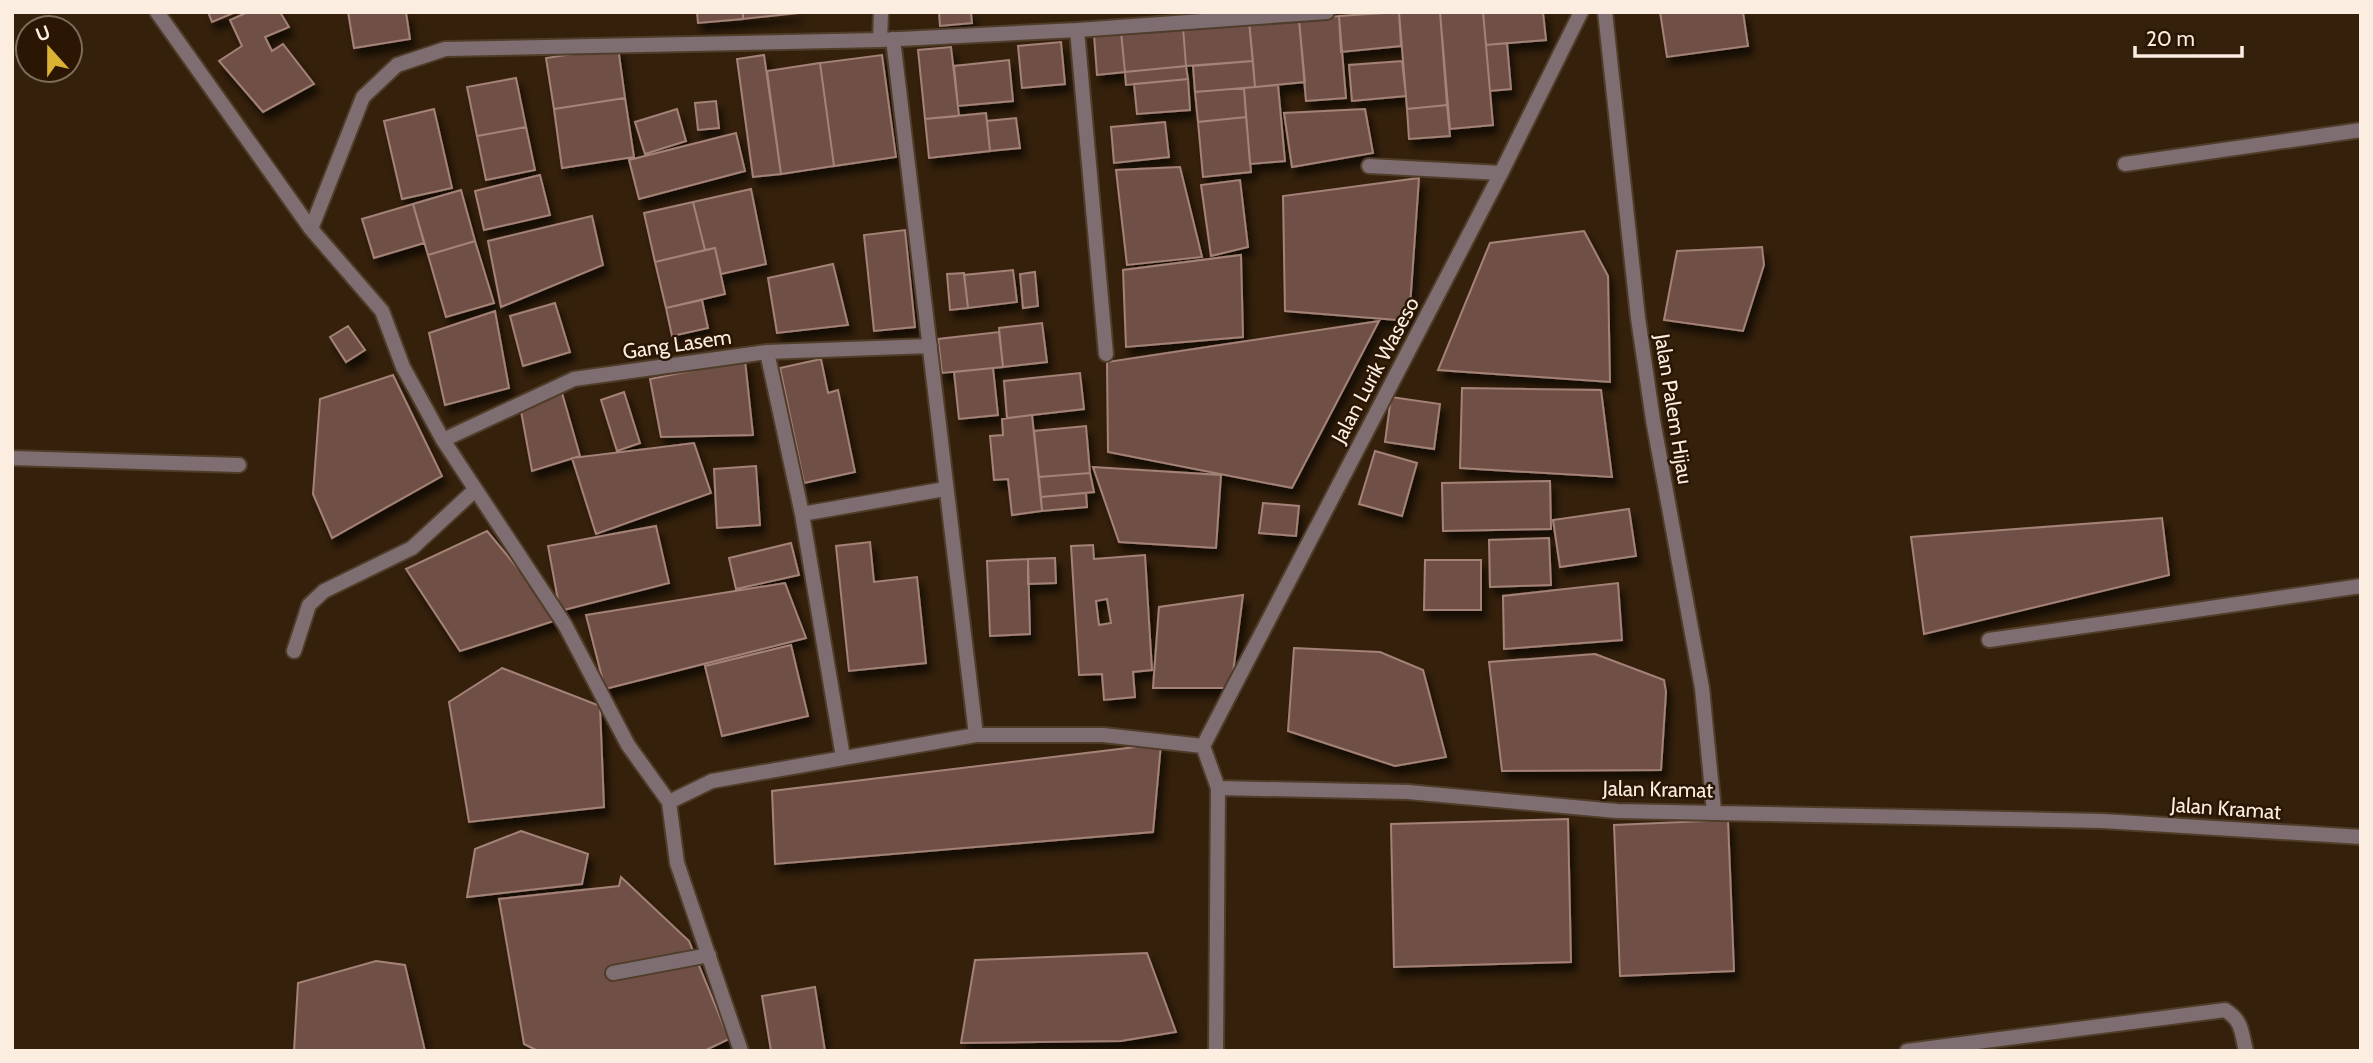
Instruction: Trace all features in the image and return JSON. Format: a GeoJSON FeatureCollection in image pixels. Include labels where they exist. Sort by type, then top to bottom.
{"type":"FeatureCollection","features":[{"type":"Feature","properties":{"kind":"street"},"geometry":{"type":"LineString","coordinates":[[157,12],[312,229],[382,311],[403,367],[443,440],[565,625],[628,746],[669,802],[677,863],[741,1051]]}},
{"type":"Feature","properties":{"kind":"street"},"geometry":{"type":"LineString","coordinates":[[881,12],[930,346],[976,735]]}},
{"type":"Feature","properties":{"kind":"street"},"geometry":{"type":"LineString","coordinates":[[312,229],[363,97],[397,65],[445,49],[887,39],[1077,30],[1327,12]]}},
{"type":"Feature","properties":{"kind":"street","name":"Jalan Lurik Waseso"},"geometry":{"type":"LineString","coordinates":[[1203,746],[1502,173],[1581,12]]}},
{"type":"Feature","properties":{"kind":"street","name":"Jalan Palem Hijau"},"geometry":{"type":"LineString","coordinates":[[1605,12],[1638,318],[1653,420],[1702,688],[1714,811]]}},
{"type":"Feature","properties":{"kind":"street"},"geometry":{"type":"LineString","coordinates":[[1077,30],[1106,354]]}},
{"type":"Feature","properties":{"kind":"street"},"geometry":{"type":"LineString","coordinates":[[2125,164],[2361,130]]}},
{"type":"Feature","properties":{"kind":"street"},"geometry":{"type":"LineString","coordinates":[[1369,166],[1502,173]]}},
{"type":"Feature","properties":{"kind":"street","name":"Gang Lasem"},"geometry":{"type":"LineString","coordinates":[[443,440],[574,379],[767,352],[930,346]]}},
{"type":"Feature","properties":{"kind":"street"},"geometry":{"type":"LineString","coordinates":[[767,352],[803,514],[843,757]]}},
{"type":"Feature","properties":{"kind":"street"},"geometry":{"type":"LineString","coordinates":[[12,458],[239,465]]}},
{"type":"Feature","properties":{"kind":"street"},"geometry":{"type":"LineString","coordinates":[[803,514],[945,489]]}},
{"type":"Feature","properties":{"kind":"street"},"geometry":{"type":"LineString","coordinates":[[294,651],[309,605],[316,598],[412,548],[475,490]]}},
{"type":"Feature","properties":{"kind":"street"},"geometry":{"type":"LineString","coordinates":[[1989,640],[2361,586]]}},
{"type":"Feature","properties":{"kind":"street"},"geometry":{"type":"LineString","coordinates":[[669,802],[712,781],[976,735],[1102,735],[1203,746],[1218,788],[1216,1051]]}},
{"type":"Feature","properties":{"kind":"street","name":"Jalan Kramat"},"geometry":{"type":"LineString","coordinates":[[1218,788],[1408,792],[1617,811],[2103,821],[2361,837]]}},
{"type":"Feature","properties":{"kind":"street"},"geometry":{"type":"LineString","coordinates":[[613,973],[709,955]]}},
{"type":"Feature","properties":{"kind":"street"},"geometry":{"type":"LineString","coordinates":[[1907,1051],[2225,1010],[2236,1017],[2243,1029],[2246,1051]]}},
{"type":"Feature","properties":{"kind":"building"},"geometry":{"type":"Polygon","coordinates":[[[208,12],[236,12],[212,22],[208,12]]]}},
{"type":"Feature","properties":{"kind":"building"},"geometry":{"type":"Polygon","coordinates":[[[248,12],[280,12],[289,27],[265,37],[272,51],[283,44],[314,84],[263,112],[219,61],[242,46],[230,20],[248,12]]]}},
{"type":"Feature","properties":{"kind":"building"},"geometry":{"type":"Polygon","coordinates":[[[348,12],[406,12],[410,39],[354,48],[348,12]]]}},
{"type":"Feature","properties":{"kind":"building"},"geometry":{"type":"Polygon","coordinates":[[[697,12],[743,12],[743,19],[698,23],[697,12]]]}},
{"type":"Feature","properties":{"kind":"building"},"geometry":{"type":"Polygon","coordinates":[[[743,12],[798,12],[798,13],[743,19],[743,12]]]}},
{"type":"Feature","properties":{"kind":"building"},"geometry":{"type":"Polygon","coordinates":[[[939,12],[971,12],[972,23],[940,26],[939,12]]]}},
{"type":"Feature","properties":{"kind":"building"},"geometry":{"type":"Polygon","coordinates":[[[1399,12],[1401,46],[1341,52],[1339,16],[1399,12]]]}},
{"type":"Feature","properties":{"kind":"building"},"geometry":{"type":"Polygon","coordinates":[[[1399,12],[1440,12],[1447,105],[1407,109],[1399,12]]]}},
{"type":"Feature","properties":{"kind":"building"},"geometry":{"type":"Polygon","coordinates":[[[1440,12],[1483,12],[1493,125],[1450,129],[1440,12]]]}},
{"type":"Feature","properties":{"kind":"building"},"geometry":{"type":"Polygon","coordinates":[[[1483,12],[1543,12],[1546,40],[1486,45],[1483,12]]]}},
{"type":"Feature","properties":{"kind":"building"},"geometry":{"type":"Polygon","coordinates":[[[1660,12],[1743,12],[1748,46],[1667,57],[1660,12]]]}},
{"type":"Feature","properties":{"kind":"building"},"geometry":{"type":"Polygon","coordinates":[[[1339,16],[1346,98],[1306,101],[1299,20],[1339,16]]]}},
{"type":"Feature","properties":{"kind":"building"},"geometry":{"type":"Polygon","coordinates":[[[1299,20],[1305,82],[1255,87],[1249,21],[1299,20]]]}},
{"type":"Feature","properties":{"kind":"building"},"geometry":{"type":"Polygon","coordinates":[[[1249,21],[1253,61],[1186,66],[1183,27],[1249,21]]]}},
{"type":"Feature","properties":{"kind":"building"},"geometry":{"type":"Polygon","coordinates":[[[1183,27],[1186,66],[1125,72],[1121,32],[1183,27]]]}},
{"type":"Feature","properties":{"kind":"building"},"geometry":{"type":"Polygon","coordinates":[[[1121,32],[1125,72],[1097,75],[1094,35],[1121,32]]]}},
{"type":"Feature","properties":{"kind":"building"},"geometry":{"type":"Polygon","coordinates":[[[1061,42],[1065,84],[1022,88],[1018,46],[1061,42]]]}},
{"type":"Feature","properties":{"kind":"building"},"geometry":{"type":"Polygon","coordinates":[[[1507,43],[1511,89],[1490,91],[1486,45],[1507,43]]]}},
{"type":"Feature","properties":{"kind":"building"},"geometry":{"type":"Polygon","coordinates":[[[618,47],[625,98],[554,109],[546,58],[618,47]]]}},
{"type":"Feature","properties":{"kind":"building"},"geometry":{"type":"Polygon","coordinates":[[[951,47],[959,116],[925,119],[918,50],[951,47]]]}},
{"type":"Feature","properties":{"kind":"building"},"geometry":{"type":"Polygon","coordinates":[[[764,55],[781,174],[753,177],[737,59],[764,55]]]}},
{"type":"Feature","properties":{"kind":"building"},"geometry":{"type":"Polygon","coordinates":[[[882,55],[896,157],[834,166],[820,63],[882,55]]]}},
{"type":"Feature","properties":{"kind":"building"},"geometry":{"type":"Polygon","coordinates":[[[1009,60],[1013,101],[958,106],[954,66],[1009,60]]]}},
{"type":"Feature","properties":{"kind":"building"},"geometry":{"type":"Polygon","coordinates":[[[1253,61],[1255,87],[1195,92],[1193,66],[1253,61]]]}},
{"type":"Feature","properties":{"kind":"building"},"geometry":{"type":"Polygon","coordinates":[[[1402,61],[1406,96],[1352,101],[1349,65],[1402,61]]]}},
{"type":"Feature","properties":{"kind":"building"},"geometry":{"type":"Polygon","coordinates":[[[820,63],[834,166],[781,174],[767,71],[820,63]]]}},
{"type":"Feature","properties":{"kind":"building"},"geometry":{"type":"Polygon","coordinates":[[[1186,66],[1188,79],[1126,85],[1125,72],[1186,66]]]}},
{"type":"Feature","properties":{"kind":"building"},"geometry":{"type":"Polygon","coordinates":[[[516,78],[526,127],[477,136],[467,87],[516,78]]]}},
{"type":"Feature","properties":{"kind":"building"},"geometry":{"type":"Polygon","coordinates":[[[1188,79],[1190,110],[1137,114],[1134,84],[1188,79]]]}},
{"type":"Feature","properties":{"kind":"building"},"geometry":{"type":"Polygon","coordinates":[[[1278,85],[1285,161],[1250,164],[1244,88],[1278,85]]]}},
{"type":"Feature","properties":{"kind":"building"},"geometry":{"type":"Polygon","coordinates":[[[1244,88],[1246,117],[1198,122],[1195,92],[1244,88]]]}},
{"type":"Feature","properties":{"kind":"building"},"geometry":{"type":"Polygon","coordinates":[[[625,98],[634,157],[562,168],[554,109],[625,98]]]}},
{"type":"Feature","properties":{"kind":"building"},"geometry":{"type":"Polygon","coordinates":[[[716,101],[719,128],[698,130],[695,103],[716,101]]]}},
{"type":"Feature","properties":{"kind":"building"},"geometry":{"type":"Polygon","coordinates":[[[1447,105],[1450,136],[1409,139],[1407,109],[1447,105]]]}},
{"type":"Feature","properties":{"kind":"building"},"geometry":{"type":"Polygon","coordinates":[[[434,109],[452,188],[402,199],[384,121],[434,109]]]}},
{"type":"Feature","properties":{"kind":"building"},"geometry":{"type":"Polygon","coordinates":[[[677,109],[686,141],[645,154],[635,122],[677,109]]]}},
{"type":"Feature","properties":{"kind":"building"},"geometry":{"type":"Polygon","coordinates":[[[1365,109],[1373,153],[1292,167],[1284,113],[1365,109]]]}},
{"type":"Feature","properties":{"kind":"building"},"geometry":{"type":"Polygon","coordinates":[[[986,113],[990,151],[929,158],[925,119],[986,113]]]}},
{"type":"Feature","properties":{"kind":"building"},"geometry":{"type":"Polygon","coordinates":[[[1246,117],[1251,172],[1203,177],[1198,122],[1246,117]]]}},
{"type":"Feature","properties":{"kind":"building"},"geometry":{"type":"Polygon","coordinates":[[[1016,118],[1020,148],[990,151],[987,121],[1016,118]]]}},
{"type":"Feature","properties":{"kind":"building"},"geometry":{"type":"Polygon","coordinates":[[[1165,122],[1169,157],[1114,163],[1111,127],[1165,122]]]}},
{"type":"Feature","properties":{"kind":"building"},"geometry":{"type":"Polygon","coordinates":[[[526,127],[535,170],[486,180],[477,136],[526,127]]]}},
{"type":"Feature","properties":{"kind":"building"},"geometry":{"type":"Polygon","coordinates":[[[736,133],[745,171],[639,199],[629,160],[736,133]]]}},
{"type":"Feature","properties":{"kind":"building"},"geometry":{"type":"Polygon","coordinates":[[[1180,167],[1202,257],[1127,265],[1116,170],[1180,167]]]}},
{"type":"Feature","properties":{"kind":"building"},"geometry":{"type":"Polygon","coordinates":[[[540,175],[550,215],[484,230],[475,191],[540,175]]]}},
{"type":"Feature","properties":{"kind":"building"},"geometry":{"type":"Polygon","coordinates":[[[1419,178],[1409,321],[1285,311],[1283,196],[1419,178]]]}},
{"type":"Feature","properties":{"kind":"building"},"geometry":{"type":"Polygon","coordinates":[[[1240,180],[1248,247],[1211,256],[1201,185],[1240,180]]]}},
{"type":"Feature","properties":{"kind":"building"},"geometry":{"type":"Polygon","coordinates":[[[751,189],[766,264],[721,274],[715,248],[705,250],[693,202],[751,189]]]}},
{"type":"Feature","properties":{"kind":"building"},"geometry":{"type":"Polygon","coordinates":[[[461,190],[475,241],[428,255],[413,204],[461,190]]]}},
{"type":"Feature","properties":{"kind":"building"},"geometry":{"type":"Polygon","coordinates":[[[693,202],[705,250],[655,262],[644,213],[693,202]]]}},
{"type":"Feature","properties":{"kind":"building"},"geometry":{"type":"Polygon","coordinates":[[[413,204],[424,243],[374,258],[362,219],[413,204]]]}},
{"type":"Feature","properties":{"kind":"building"},"geometry":{"type":"Polygon","coordinates":[[[592,216],[603,265],[501,307],[488,241],[592,216]]]}},
{"type":"Feature","properties":{"kind":"building"},"geometry":{"type":"Polygon","coordinates":[[[905,230],[915,327],[874,331],[864,235],[905,230]]]}},
{"type":"Feature","properties":{"kind":"building"},"geometry":{"type":"Polygon","coordinates":[[[1584,231],[1608,276],[1610,382],[1438,370],[1490,243],[1584,231]]]}},
{"type":"Feature","properties":{"kind":"building"},"geometry":{"type":"Polygon","coordinates":[[[475,241],[494,303],[446,317],[428,255],[475,241]]]}},
{"type":"Feature","properties":{"kind":"building"},"geometry":{"type":"Polygon","coordinates":[[[1762,247],[1764,265],[1743,331],[1664,320],[1677,251],[1762,247]]]}},
{"type":"Feature","properties":{"kind":"building"},"geometry":{"type":"Polygon","coordinates":[[[715,248],[725,294],[666,308],[655,262],[715,248]]]}},
{"type":"Feature","properties":{"kind":"building"},"geometry":{"type":"Polygon","coordinates":[[[1241,255],[1243,337],[1126,347],[1123,270],[1241,255]]]}},
{"type":"Feature","properties":{"kind":"building"},"geometry":{"type":"Polygon","coordinates":[[[833,264],[848,325],[777,333],[768,278],[833,264]]]}},
{"type":"Feature","properties":{"kind":"building"},"geometry":{"type":"Polygon","coordinates":[[[1013,270],[1017,302],[968,308],[964,275],[1013,270]]]}},
{"type":"Feature","properties":{"kind":"building"},"geometry":{"type":"Polygon","coordinates":[[[1035,272],[1038,306],[1023,308],[1020,274],[1035,272]]]}},
{"type":"Feature","properties":{"kind":"building"},"geometry":{"type":"Polygon","coordinates":[[[964,273],[968,308],[950,310],[947,274],[964,273]]]}},
{"type":"Feature","properties":{"kind":"building"},"geometry":{"type":"Polygon","coordinates":[[[702,300],[708,328],[672,336],[666,308],[702,300]]]}},
{"type":"Feature","properties":{"kind":"building"},"geometry":{"type":"Polygon","coordinates":[[[555,303],[570,352],[523,366],[510,316],[555,303]]]}},
{"type":"Feature","properties":{"kind":"building"},"geometry":{"type":"Polygon","coordinates":[[[495,311],[509,388],[445,405],[429,333],[495,311]]]}},
{"type":"Feature","properties":{"kind":"building"},"geometry":{"type":"Polygon","coordinates":[[[1379,321],[1292,488],[1108,452],[1107,362],[1379,321]]]}},
{"type":"Feature","properties":{"kind":"building"},"geometry":{"type":"Polygon","coordinates":[[[1042,323],[1047,362],[1003,367],[999,328],[1042,323]]]}},
{"type":"Feature","properties":{"kind":"building"},"geometry":{"type":"Polygon","coordinates":[[[348,326],[365,350],[346,362],[330,337],[348,326]]]}},
{"type":"Feature","properties":{"kind":"building"},"geometry":{"type":"Polygon","coordinates":[[[999,332],[1003,367],[942,373],[938,339],[999,332]]]}},
{"type":"Feature","properties":{"kind":"building"},"geometry":{"type":"Polygon","coordinates":[[[821,359],[828,393],[838,390],[855,472],[804,483],[780,368],[821,359]]]}},
{"type":"Feature","properties":{"kind":"building"},"geometry":{"type":"Polygon","coordinates":[[[745,360],[753,435],[661,437],[650,379],[745,360]]]}},
{"type":"Feature","properties":{"kind":"building"},"geometry":{"type":"Polygon","coordinates":[[[993,368],[998,415],[959,419],[954,372],[993,368]]]}},
{"type":"Feature","properties":{"kind":"building"},"geometry":{"type":"Polygon","coordinates":[[[1080,373],[1084,409],[1007,418],[1004,381],[1080,373]]]}},
{"type":"Feature","properties":{"kind":"building"},"geometry":{"type":"Polygon","coordinates":[[[393,375],[442,476],[332,538],[313,494],[320,399],[393,375]]]}},
{"type":"Feature","properties":{"kind":"building"},"geometry":{"type":"Polygon","coordinates":[[[1462,388],[1601,390],[1612,477],[1460,468],[1462,388]]]}},
{"type":"Feature","properties":{"kind":"building"},"geometry":{"type":"Polygon","coordinates":[[[624,392],[640,443],[617,451],[601,400],[624,392]]]}},
{"type":"Feature","properties":{"kind":"building"},"geometry":{"type":"Polygon","coordinates":[[[562,393],[580,456],[532,471],[521,411],[562,393]]]}},
{"type":"Feature","properties":{"kind":"building"},"geometry":{"type":"Polygon","coordinates":[[[1391,397],[1440,404],[1434,449],[1385,442],[1391,397]]]}},
{"type":"Feature","properties":{"kind":"building"},"geometry":{"type":"Polygon","coordinates":[[[1032,415],[1042,511],[1012,515],[1008,479],[994,480],[990,436],[1003,435],[1002,419],[1032,415]]]}},
{"type":"Feature","properties":{"kind":"building"},"geometry":{"type":"Polygon","coordinates":[[[1086,426],[1090,473],[1039,477],[1034,431],[1086,426]]]}},
{"type":"Feature","properties":{"kind":"building"},"geometry":{"type":"Polygon","coordinates":[[[694,443],[711,493],[596,534],[572,458],[694,443]]]}},
{"type":"Feature","properties":{"kind":"building"},"geometry":{"type":"Polygon","coordinates":[[[1375,451],[1417,463],[1402,516],[1359,504],[1375,451]]]}},
{"type":"Feature","properties":{"kind":"building"},"geometry":{"type":"Polygon","coordinates":[[[756,466],[760,525],[717,528],[714,469],[756,466]]]}},
{"type":"Feature","properties":{"kind":"building"},"geometry":{"type":"Polygon","coordinates":[[[1093,467],[1221,475],[1216,548],[1119,542],[1093,467]]]}},
{"type":"Feature","properties":{"kind":"building"},"geometry":{"type":"Polygon","coordinates":[[[1090,473],[1094,492],[1041,497],[1039,477],[1090,473]]]}},
{"type":"Feature","properties":{"kind":"building"},"geometry":{"type":"Polygon","coordinates":[[[1550,481],[1551,529],[1443,531],[1442,483],[1550,481]]]}},
{"type":"Feature","properties":{"kind":"building"},"geometry":{"type":"Polygon","coordinates":[[[1086,493],[1087,507],[1042,511],[1041,497],[1086,493]]]}},
{"type":"Feature","properties":{"kind":"building"},"geometry":{"type":"Polygon","coordinates":[[[1263,503],[1299,506],[1296,536],[1259,533],[1263,503]]]}},
{"type":"Feature","properties":{"kind":"building"},"geometry":{"type":"Polygon","coordinates":[[[1629,509],[1636,556],[1560,567],[1553,520],[1629,509]]]}},
{"type":"Feature","properties":{"kind":"building"},"geometry":{"type":"Polygon","coordinates":[[[2162,518],[2169,575],[1924,634],[1911,537],[2162,518]]]}},
{"type":"Feature","properties":{"kind":"building"},"geometry":{"type":"Polygon","coordinates":[[[656,526],[669,583],[560,611],[548,546],[656,526]]]}},
{"type":"Feature","properties":{"kind":"building"},"geometry":{"type":"Polygon","coordinates":[[[487,531],[560,619],[460,651],[406,569],[487,531]]]}},
{"type":"Feature","properties":{"kind":"building"},"geometry":{"type":"Polygon","coordinates":[[[1549,538],[1551,585],[1490,587],[1489,540],[1549,538]]]}},
{"type":"Feature","properties":{"kind":"building"},"geometry":{"type":"Polygon","coordinates":[[[870,542],[874,582],[917,577],[926,663],[849,671],[836,546],[870,542]]]}},
{"type":"Feature","properties":{"kind":"building"},"geometry":{"type":"Polygon","coordinates":[[[791,543],[799,575],[736,589],[729,558],[791,543]]]}},
{"type":"Feature","properties":{"kind":"building"},"geometry":{"type":"Polygon","coordinates":[[[1093,545],[1094,559],[1145,555],[1152,670],[1133,672],[1135,697],[1104,700],[1102,674],[1079,675],[1071,546],[1093,545]],[[1107,599],[1096,601],[1099,625],[1111,623],[1107,599]]]}},
{"type":"Feature","properties":{"kind":"building"},"geometry":{"type":"Polygon","coordinates":[[[1055,558],[1056,583],[1028,584],[1028,559],[1055,558]]]}},
{"type":"Feature","properties":{"kind":"building"},"geometry":{"type":"Polygon","coordinates":[[[1028,559],[1030,634],[990,636],[987,561],[1028,559]]]}},
{"type":"Feature","properties":{"kind":"building"},"geometry":{"type":"Polygon","coordinates":[[[1425,560],[1481,560],[1481,610],[1424,610],[1425,560]]]}},
{"type":"Feature","properties":{"kind":"building"},"geometry":{"type":"Polygon","coordinates":[[[785,583],[806,638],[605,689],[586,615],[785,583]]]}},
{"type":"Feature","properties":{"kind":"building"},"geometry":{"type":"Polygon","coordinates":[[[1618,583],[1622,640],[1504,649],[1503,596],[1618,583]]]}},
{"type":"Feature","properties":{"kind":"building"},"geometry":{"type":"Polygon","coordinates":[[[1243,595],[1231,688],[1153,688],[1159,607],[1243,595]]]}},
{"type":"Feature","properties":{"kind":"building"},"geometry":{"type":"Polygon","coordinates":[[[791,645],[808,716],[722,736],[705,666],[791,645]]]}},
{"type":"Feature","properties":{"kind":"building"},"geometry":{"type":"Polygon","coordinates":[[[1294,648],[1380,652],[1423,670],[1446,757],[1395,766],[1288,731],[1294,648]]]}},
{"type":"Feature","properties":{"kind":"building"},"geometry":{"type":"Polygon","coordinates":[[[1595,654],[1664,680],[1666,692],[1661,770],[1502,771],[1489,662],[1595,654]]]}},
{"type":"Feature","properties":{"kind":"building"},"geometry":{"type":"Polygon","coordinates":[[[502,668],[600,706],[604,807],[469,822],[449,702],[502,668]]]}},
{"type":"Feature","properties":{"kind":"building"},"geometry":{"type":"Polygon","coordinates":[[[1161,744],[1153,832],[775,864],[772,791],[1161,744]]]}},
{"type":"Feature","properties":{"kind":"building"},"geometry":{"type":"Polygon","coordinates":[[[1568,819],[1571,962],[1394,967],[1391,824],[1568,819]]]}},
{"type":"Feature","properties":{"kind":"building"},"geometry":{"type":"Polygon","coordinates":[[[1728,820],[1734,971],[1620,976],[1614,825],[1728,820]]]}},
{"type":"Feature","properties":{"kind":"building"},"geometry":{"type":"Polygon","coordinates":[[[521,831],[588,854],[582,884],[467,897],[475,849],[521,831]]]}},
{"type":"Feature","properties":{"kind":"building"},"geometry":{"type":"Polygon","coordinates":[[[621,877],[689,941],[729,1039],[704,1051],[538,1051],[524,1044],[499,899],[619,886],[621,877]]]}},
{"type":"Feature","properties":{"kind":"building"},"geometry":{"type":"Polygon","coordinates":[[[1147,953],[1176,1032],[1121,1041],[961,1043],[975,960],[1147,953]]]}},
{"type":"Feature","properties":{"kind":"building"},"geometry":{"type":"Polygon","coordinates":[[[376,961],[405,965],[425,1051],[294,1051],[298,983],[376,961]]]}},
{"type":"Feature","properties":{"kind":"building"},"geometry":{"type":"Polygon","coordinates":[[[815,987],[825,1051],[771,1051],[762,996],[815,987]]]}}]}
